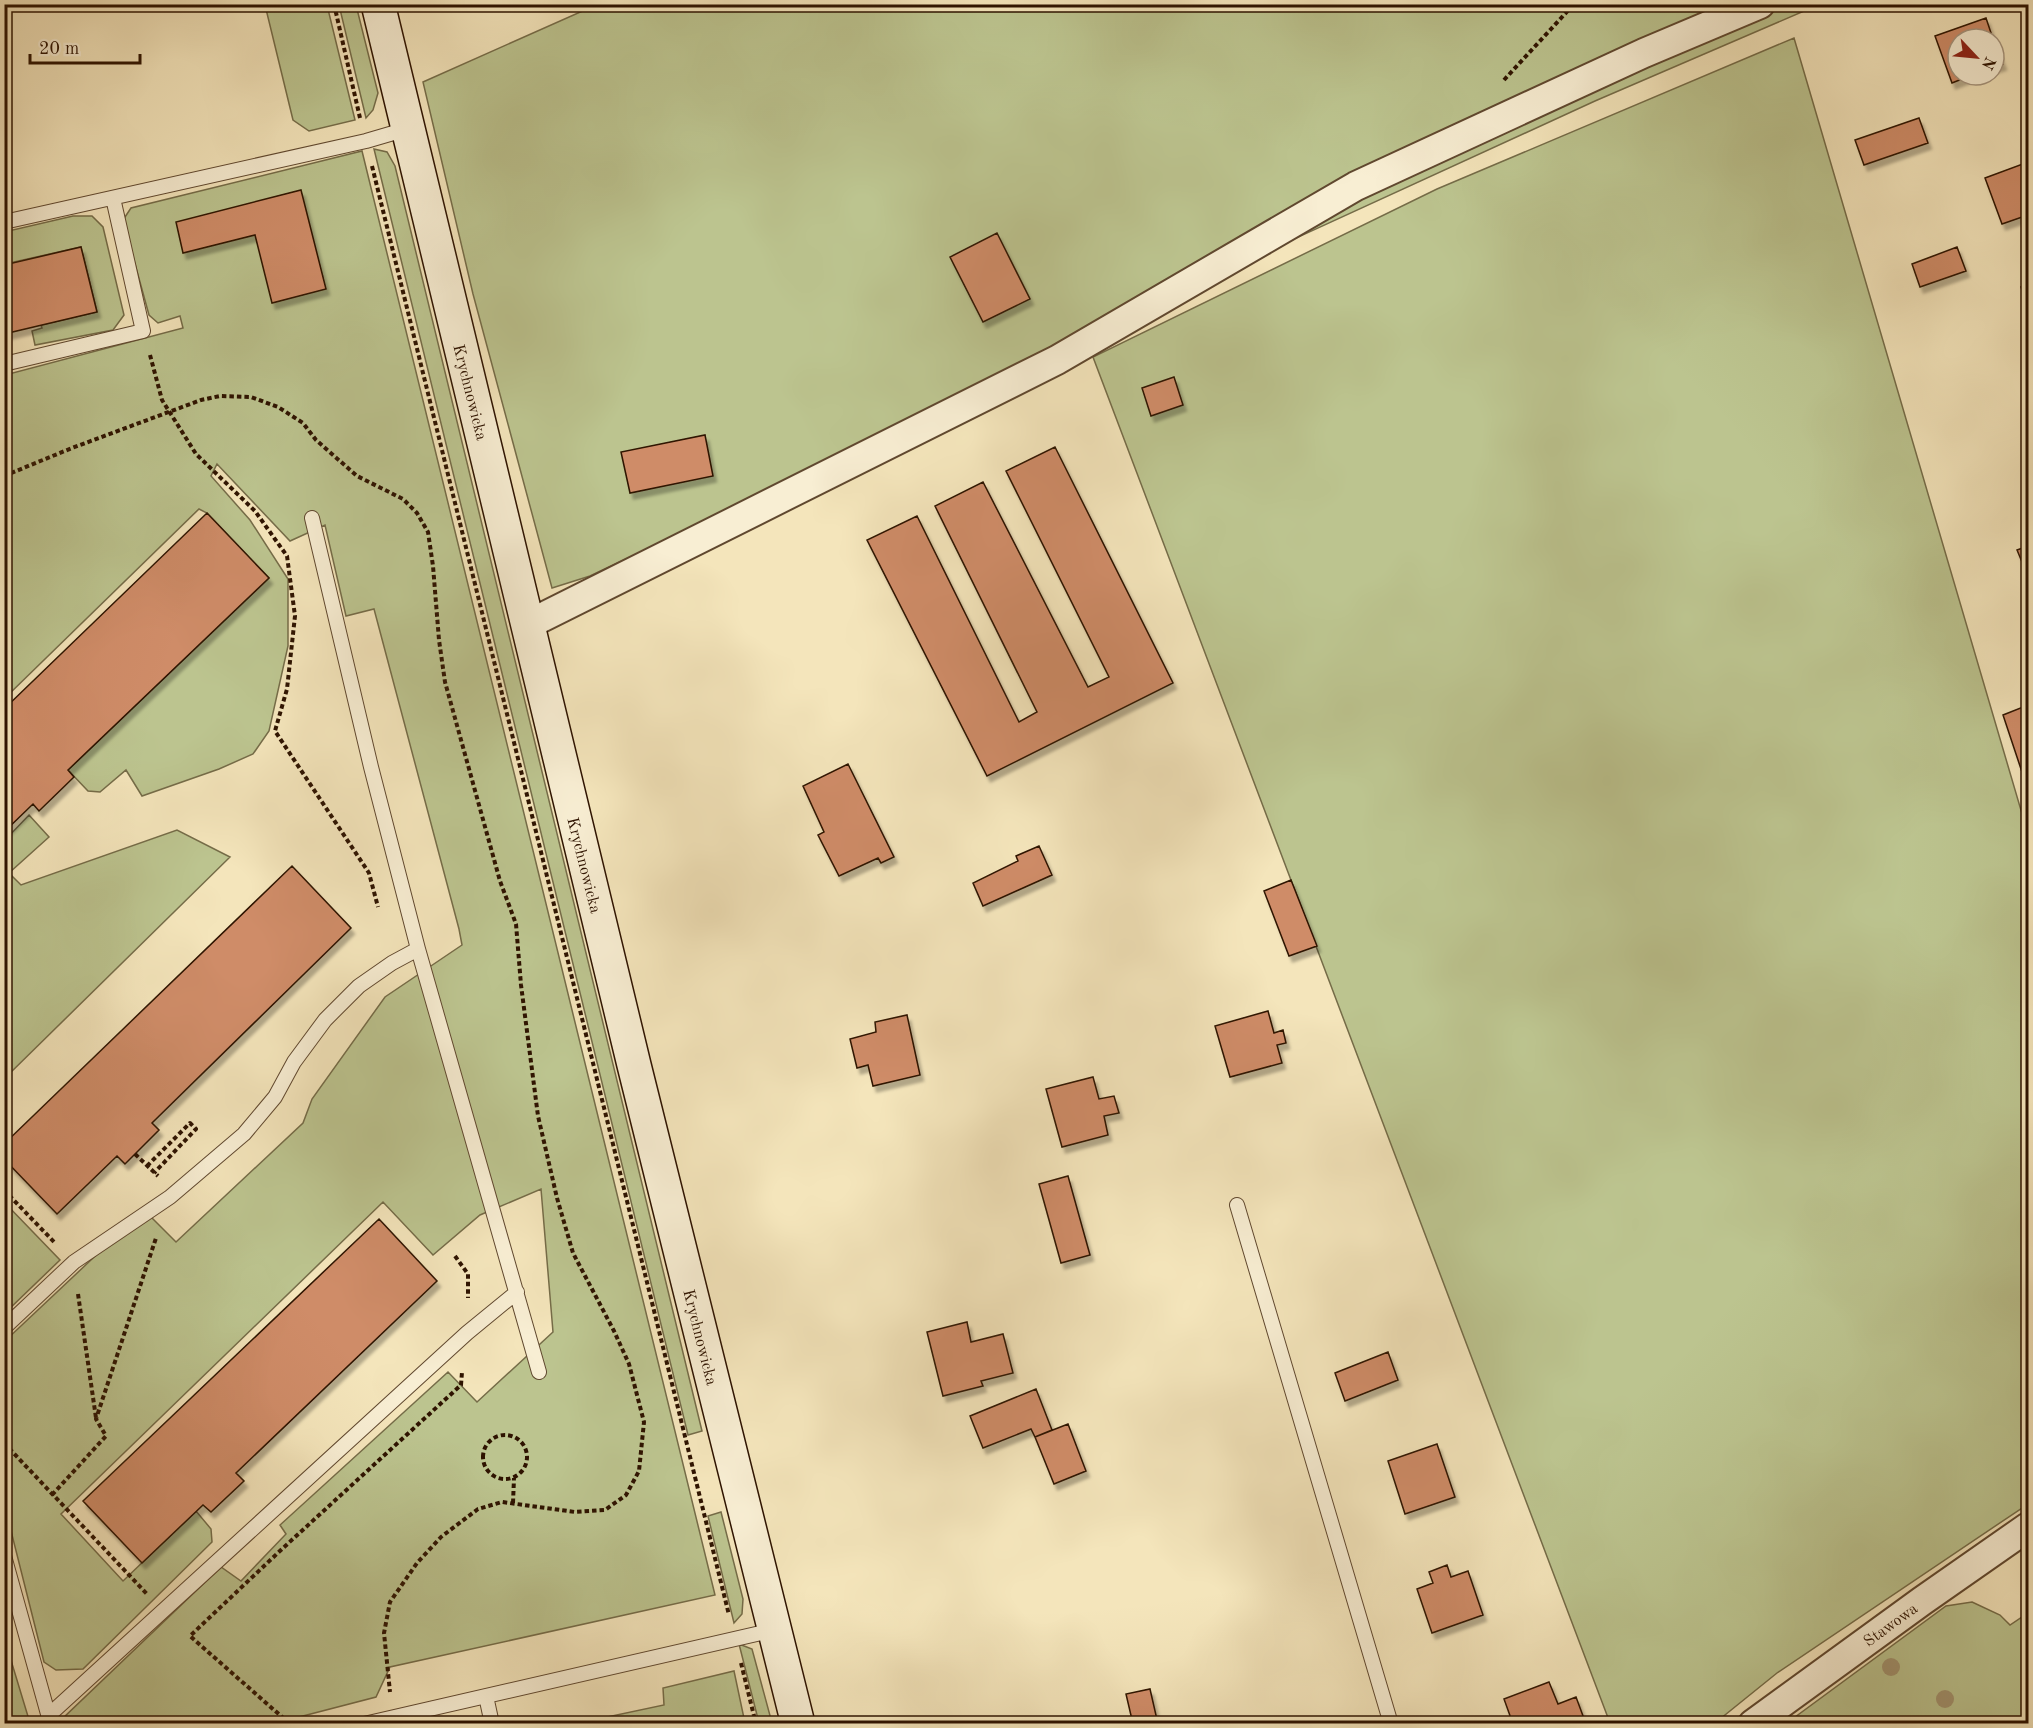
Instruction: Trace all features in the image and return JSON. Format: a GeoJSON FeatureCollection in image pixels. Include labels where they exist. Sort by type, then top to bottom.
{"type":"FeatureCollection","features":[{"type":"Feature","properties":{"kind":"street","name":"Krychnowicka"},"geometry":{"type":"LineString","coordinates":[[378,4],[634,1065],[798,1724]]}},
{"type":"Feature","properties":{"kind":"street"},"geometry":{"type":"LineString","coordinates":[[527,625],[1057,360],[1356,186],[1644,53],[1760,4]]}},
{"type":"Feature","properties":{"kind":"street","name":"Stawowa"},"geometry":{"type":"LineString","coordinates":[[1754,1724],[1922,1600],[2028,1527]]}},
{"type":"Feature","properties":{"kind":"lane"},"geometry":{"type":"LineString","coordinates":[[4,222],[366,141],[407,129]]}},
{"type":"Feature","properties":{"kind":"lane"},"geometry":{"type":"LineString","coordinates":[[4,364],[143,331],[112,198]]}},
{"type":"Feature","properties":{"kind":"lane"},"geometry":{"type":"LineString","coordinates":[[312,518],[371,767],[418,949],[539,1372]]}},
{"type":"Feature","properties":{"kind":"lane"},"geometry":{"type":"LineString","coordinates":[[4,1328],[74,1263],[170,1197],[244,1134],[275,1097],[294,1062],[325,1020],[359,986],[392,963],[418,949]]}},
{"type":"Feature","properties":{"kind":"lane"},"geometry":{"type":"LineString","coordinates":[[1238,1205],[1391,1724]]}},
{"type":"Feature","properties":{"kind":"lane"},"geometry":{"type":"LineString","coordinates":[[4,1556],[11,1608],[49,1720],[163,1611],[467,1333],[517,1292]]}},
{"type":"Feature","properties":{"kind":"lane"},"geometry":{"type":"LineString","coordinates":[[364,1724],[774,1630]]}},
{"type":"Feature","properties":{"kind":"lane"},"geometry":{"type":"LineString","coordinates":[[486,1696],[492,1724]]}},
{"type":"Feature","properties":{"kind":"path"},"geometry":{"type":"LineString","coordinates":[[334,4],[756,1724]]}},
{"type":"Feature","properties":{"kind":"path"},"geometry":{"type":"LineString","coordinates":[[143,331],[162,400],[196,454],[255,512],[287,556],[296,616],[287,689],[275,731],[369,873],[392,963]]}},
{"type":"Feature","properties":{"kind":"path"},"geometry":{"type":"LineString","coordinates":[[4,476],[201,400],[220,396],[251,397],[278,407],[303,423],[316,440],[357,476],[403,499],[417,513],[428,532],[445,682],[500,881],[516,924],[521,985],[538,1116],[557,1198],[573,1253],[629,1364],[644,1422],[639,1471],[626,1495],[605,1510],[575,1512],[502,1502],[478,1509],[441,1537],[417,1563],[390,1602],[384,1633],[393,1717]]}},
{"type":"Feature","properties":{"kind":"path"},"geometry":{"type":"LineString","coordinates":[[147,1166],[189,1123],[196,1130],[154,1173]]}},
{"type":"Feature","properties":{"kind":"path"},"geometry":{"type":"LineString","coordinates":[[52,1495],[106,1436],[96,1419],[170,1197],[165,1184],[135,1154]]}},
{"type":"Feature","properties":{"kind":"path"},"geometry":{"type":"LineString","coordinates":[[190,1636],[461,1385],[467,1333],[468,1274],[455,1256]]}},
{"type":"Feature","properties":{"kind":"path"},"geometry":{"type":"LineString","coordinates":[[512,1434],[524,1442],[528,1456],[525,1470],[514,1478],[499,1479],[488,1471],[482,1458],[486,1444],[498,1435],[512,1434]]}},
{"type":"Feature","properties":{"kind":"path"},"geometry":{"type":"LineString","coordinates":[[4,1443],[163,1611],[290,1724]]}},
{"type":"Feature","properties":{"kind":"path"},"geometry":{"type":"LineString","coordinates":[[513,1503],[514,1478]]}},
{"type":"Feature","properties":{"kind":"green space"},"geometry":{"type":"Polygon","coordinates":[[[265,5],[327,5],[355,120],[309,131],[293,120],[265,5]]]}},
{"type":"Feature","properties":{"kind":"green space"},"geometry":{"type":"Polygon","coordinates":[[[339,5],[356,5],[378,93],[373,110],[366,118],[339,5]]]}},
{"type":"Feature","properties":{"kind":"green space"},"geometry":{"type":"Polygon","coordinates":[[[596,5],[1818,5],[1595,101],[1089,333],[681,533],[590,576],[552,588],[473,294],[423,82],[596,5]]]}},
{"type":"Feature","properties":{"kind":"green space"},"geometry":{"type":"Polygon","coordinates":[[[1794,38],[2028,834],[2028,1504],[1777,1673],[1715,1723],[1610,1723],[1093,357],[1437,189],[1794,38]]]}},
{"type":"Feature","properties":{"kind":"green space"},"geometry":{"type":"Polygon","coordinates":[[[374,149],[387,152],[395,166],[702,1431],[688,1435],[374,149]]]}},
{"type":"Feature","properties":{"kind":"green space"},"geometry":{"type":"Polygon","coordinates":[[[362,151],[715,1595],[390,1667],[376,1697],[276,1723],[61,1723],[60,1721],[221,1567],[241,1581],[286,1534],[280,1525],[448,1372],[477,1402],[553,1332],[541,1189],[480,1215],[433,1255],[383,1202],[61,1514],[123,1581],[196,1511],[211,1529],[212,1542],[83,1669],[56,1670],[44,1662],[5,1507],[5,1341],[144,1210],[176,1242],[303,1123],[312,1099],[385,997],[462,945],[374,609],[346,616],[325,525],[290,541],[217,464],[211,476],[250,520],[288,579],[288,646],[269,731],[253,754],[219,769],[142,796],[126,770],[100,792],[88,791],[68,770],[269,578],[207,513],[199,509],[5,698],[5,375],[183,328],[180,316],[158,323],[149,315],[123,220],[131,208],[362,151]]]}},
{"type":"Feature","properties":{"kind":"green space"},"geometry":{"type":"Polygon","coordinates":[[[73,216],[92,216],[103,227],[124,315],[113,330],[35,345],[32,331],[42,328],[41,325],[97,312],[81,247],[5,264],[4,232],[73,216]]]}},
{"type":"Feature","properties":{"kind":"green space"},"geometry":{"type":"Polygon","coordinates":[[[29,815],[49,837],[9,873],[21,885],[177,830],[230,857],[5,1078],[5,840],[29,815]]]}},
{"type":"Feature","properties":{"kind":"green space"},"geometry":{"type":"Polygon","coordinates":[[[5,1203],[60,1260],[5,1313],[5,1203]]]}},
{"type":"Feature","properties":{"kind":"green space"},"geometry":{"type":"Polygon","coordinates":[[[721,1512],[743,1599],[742,1614],[734,1623],[708,1516],[721,1512]]]}},
{"type":"Feature","properties":{"kind":"green space"},"geometry":{"type":"Polygon","coordinates":[[[1972,1602],[2000,1615],[2010,1625],[2028,1613],[2028,1723],[1787,1723],[1946,1606],[1972,1602]]]}},
{"type":"Feature","properties":{"kind":"green space"},"geometry":{"type":"Polygon","coordinates":[[[739,1644],[752,1649],[772,1723],[759,1723],[739,1644]]]}},
{"type":"Feature","properties":{"kind":"green space"},"geometry":{"type":"Polygon","coordinates":[[[4,1653],[10,1657],[30,1723],[5,1723],[4,1653]]]}},
{"type":"Feature","properties":{"kind":"green space"},"geometry":{"type":"Polygon","coordinates":[[[734,1671],[745,1723],[579,1723],[664,1705],[663,1688],[734,1671]]]}},
{"type":"Feature","properties":{"kind":"building"},"geometry":{"type":"Polygon","coordinates":[[[1986,18],[1989,27],[1960,27],[1986,18]]]}},
{"type":"Feature","properties":{"kind":"building"},"geometry":{"type":"Polygon","coordinates":[[[1946,32],[1946,66],[1935,36],[1946,32]]]}},
{"type":"Feature","properties":{"kind":"building"},"geometry":{"type":"Polygon","coordinates":[[[1919,118],[1928,143],[1864,165],[1855,140],[1919,118]]]}},
{"type":"Feature","properties":{"kind":"building"},"geometry":{"type":"Polygon","coordinates":[[[2028,162],[2028,215],[2002,224],[1985,178],[2028,162]]]}},
{"type":"Feature","properties":{"kind":"building"},"geometry":{"type":"Polygon","coordinates":[[[301,190],[326,289],[272,303],[255,235],[183,253],[176,222],[301,190]]]}},
{"type":"Feature","properties":{"kind":"building"},"geometry":{"type":"Polygon","coordinates":[[[997,233],[1030,299],[983,322],[950,257],[997,233]]]}},
{"type":"Feature","properties":{"kind":"building"},"geometry":{"type":"Polygon","coordinates":[[[81,247],[97,312],[4,334],[4,265],[81,247]]]}},
{"type":"Feature","properties":{"kind":"building"},"geometry":{"type":"Polygon","coordinates":[[[1957,247],[1966,271],[1920,287],[1912,264],[1957,247]]]}},
{"type":"Feature","properties":{"kind":"building"},"geometry":{"type":"Polygon","coordinates":[[[2028,284],[2028,307],[2021,287],[2028,284]]]}},
{"type":"Feature","properties":{"kind":"building"},"geometry":{"type":"Polygon","coordinates":[[[1174,377],[1183,405],[1151,416],[1142,388],[1174,377]]]}},
{"type":"Feature","properties":{"kind":"building"},"geometry":{"type":"Polygon","coordinates":[[[705,435],[713,476],[630,493],[621,452],[705,435]]]}},
{"type":"Feature","properties":{"kind":"building"},"geometry":{"type":"Polygon","coordinates":[[[1055,447],[1173,683],[987,776],[867,540],[917,516],[1019,722],[1037,712],[935,506],[983,482],[1088,687],[1109,677],[1006,471],[1055,447]]]}},
{"type":"Feature","properties":{"kind":"building"},"geometry":{"type":"Polygon","coordinates":[[[207,513],[269,578],[68,770],[74,777],[39,811],[33,804],[4,832],[4,709],[207,513]]]}},
{"type":"Feature","properties":{"kind":"building"},"geometry":{"type":"Polygon","coordinates":[[[2028,546],[2028,573],[2027,574],[2017,550],[2028,546]]]}},
{"type":"Feature","properties":{"kind":"building"},"geometry":{"type":"Polygon","coordinates":[[[2028,705],[2028,770],[2022,772],[2003,715],[2028,705]]]}},
{"type":"Feature","properties":{"kind":"building"},"geometry":{"type":"Polygon","coordinates":[[[848,764],[894,857],[881,863],[878,858],[839,876],[818,835],[824,832],[803,786],[848,764]]]}},
{"type":"Feature","properties":{"kind":"building"},"geometry":{"type":"Polygon","coordinates":[[[2028,770],[2028,789],[2022,772],[2028,770]]]}},
{"type":"Feature","properties":{"kind":"building"},"geometry":{"type":"Polygon","coordinates":[[[1039,846],[1052,875],[983,906],[973,883],[1018,861],[1016,856],[1039,846]]]}},
{"type":"Feature","properties":{"kind":"building"},"geometry":{"type":"Polygon","coordinates":[[[292,866],[351,928],[152,1123],[159,1130],[125,1164],[117,1156],[57,1214],[4,1159],[4,1144],[292,866]]]}},
{"type":"Feature","properties":{"kind":"building"},"geometry":{"type":"Polygon","coordinates":[[[1291,880],[1317,946],[1289,956],[1264,891],[1291,880]]]}},
{"type":"Feature","properties":{"kind":"building"},"geometry":{"type":"Polygon","coordinates":[[[1268,1011],[1274,1033],[1283,1030],[1286,1043],[1277,1045],[1282,1063],[1230,1077],[1215,1026],[1268,1011]]]}},
{"type":"Feature","properties":{"kind":"building"},"geometry":{"type":"Polygon","coordinates":[[[907,1015],[920,1075],[873,1086],[868,1065],[857,1068],[850,1039],[876,1032],[875,1022],[907,1015]]]}},
{"type":"Feature","properties":{"kind":"building"},"geometry":{"type":"Polygon","coordinates":[[[1093,1077],[1099,1099],[1114,1096],[1119,1113],[1104,1116],[1108,1135],[1062,1147],[1046,1089],[1093,1077]]]}},
{"type":"Feature","properties":{"kind":"building"},"geometry":{"type":"Polygon","coordinates":[[[1068,1176],[1090,1255],[1061,1263],[1039,1184],[1068,1176]]]}},
{"type":"Feature","properties":{"kind":"building"},"geometry":{"type":"Polygon","coordinates":[[[379,1219],[437,1281],[236,1473],[244,1481],[211,1512],[203,1505],[142,1563],[83,1501],[379,1219]]]}},
{"type":"Feature","properties":{"kind":"building"},"geometry":{"type":"Polygon","coordinates":[[[967,1322],[971,1342],[1003,1334],[1013,1373],[981,1381],[983,1386],[943,1396],[927,1332],[967,1322]]]}},
{"type":"Feature","properties":{"kind":"building"},"geometry":{"type":"Polygon","coordinates":[[[1388,1352],[1398,1380],[1345,1401],[1335,1373],[1388,1352]]]}},
{"type":"Feature","properties":{"kind":"building"},"geometry":{"type":"Polygon","coordinates":[[[1036,1389],[1052,1430],[1035,1437],[1031,1429],[983,1448],[970,1416],[1036,1389]]]}},
{"type":"Feature","properties":{"kind":"building"},"geometry":{"type":"Polygon","coordinates":[[[1068,1424],[1086,1471],[1054,1484],[1035,1437],[1068,1424]]]}},
{"type":"Feature","properties":{"kind":"building"},"geometry":{"type":"Polygon","coordinates":[[[1437,1444],[1455,1497],[1405,1514],[1388,1461],[1437,1444]]]}},
{"type":"Feature","properties":{"kind":"building"},"geometry":{"type":"Polygon","coordinates":[[[1447,1565],[1451,1577],[1468,1571],[1483,1615],[1432,1633],[1417,1589],[1433,1583],[1429,1572],[1447,1565]]]}},
{"type":"Feature","properties":{"kind":"building"},"geometry":{"type":"Polygon","coordinates":[[[1549,1682],[1558,1704],[1576,1697],[1586,1724],[1513,1724],[1504,1699],[1549,1682]]]}},
{"type":"Feature","properties":{"kind":"building"},"geometry":{"type":"Polygon","coordinates":[[[1150,1689],[1158,1724],[1133,1724],[1126,1694],[1150,1689]]]}}]}
